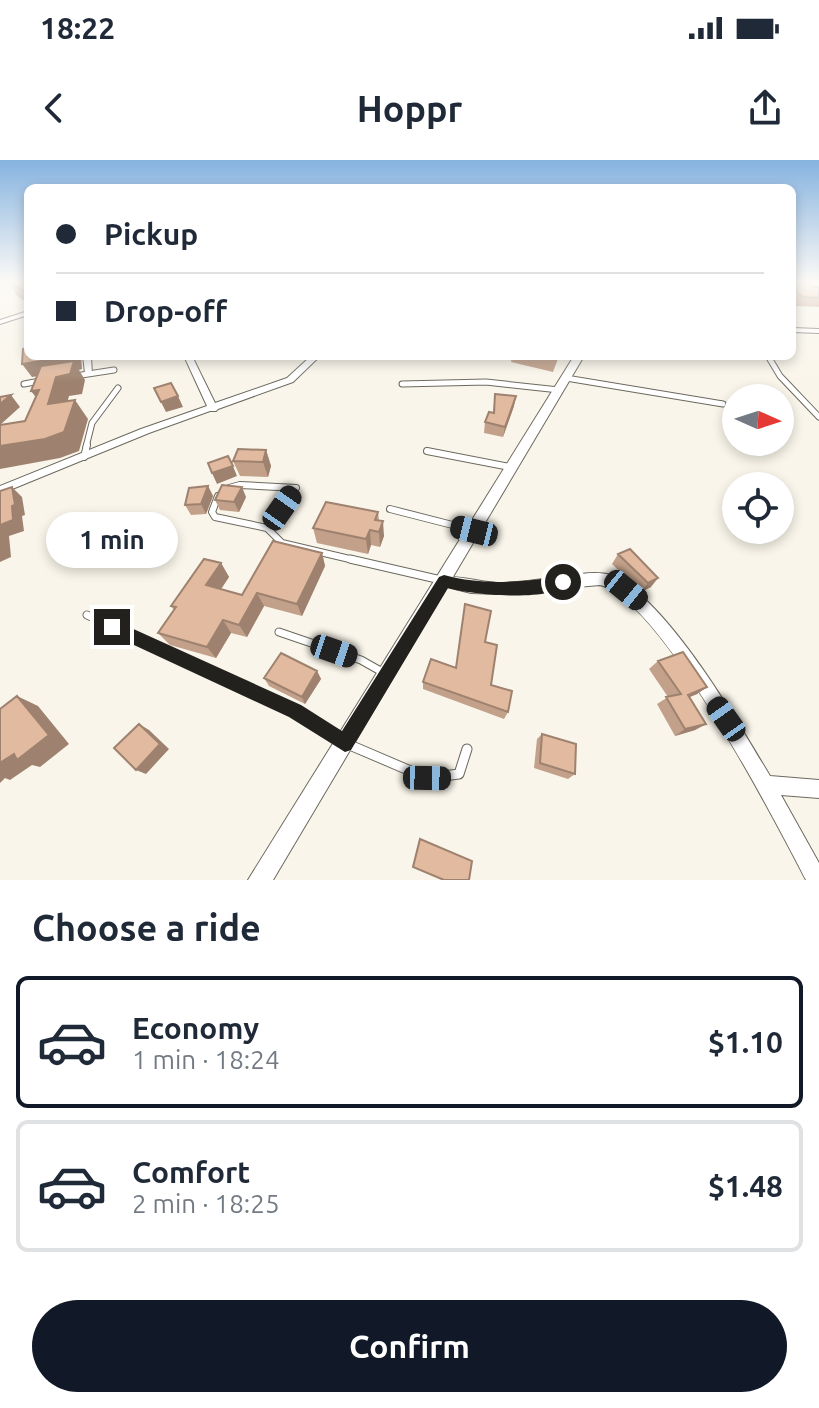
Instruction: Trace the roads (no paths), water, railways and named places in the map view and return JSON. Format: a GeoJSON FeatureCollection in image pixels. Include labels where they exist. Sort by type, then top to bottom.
{"type":"FeatureCollection","features":[{"type":"Feature","properties":{"kind":"street"},"geometry":{"type":"LineString","coordinates":[[0,322],[20,316]]}},
{"type":"Feature","properties":{"kind":"street"},"geometry":{"type":"LineString","coordinates":[[796,330],[819,331]]}},
{"type":"Feature","properties":{"kind":"street"},"geometry":{"type":"LineString","coordinates":[[87,360],[89,373]]}},
{"type":"Feature","properties":{"kind":"street"},"geometry":{"type":"LineString","coordinates":[[190,360],[213,409]]}},
{"type":"Feature","properties":{"kind":"street"},"geometry":{"type":"LineString","coordinates":[[0,490],[145,431],[290,380],[312,360]]}},
{"type":"Feature","properties":{"kind":"street"},"geometry":{"type":"LineString","coordinates":[[260,880],[577,360]]}},
{"type":"Feature","properties":{"kind":"street"},"geometry":{"type":"LineString","coordinates":[[444,581],[467,588],[511,590],[589,579],[610,580],[649,609],[769,785],[817,880]]}},
{"type":"Feature","properties":{"kind":"street"},"geometry":{"type":"LineString","coordinates":[[769,785],[819,789]]}},
{"type":"Feature","properties":{"kind":"lane"},"geometry":{"type":"LineString","coordinates":[[770,360],[780,376],[819,417]]}},
{"type":"Feature","properties":{"kind":"lane"},"geometry":{"type":"LineString","coordinates":[[63,378],[114,370]]}},
{"type":"Feature","properties":{"kind":"lane"},"geometry":{"type":"LineString","coordinates":[[24,384],[50,380]]}},
{"type":"Feature","properties":{"kind":"lane"},"geometry":{"type":"LineString","coordinates":[[402,384],[562,384],[722,404]]}},
{"type":"Feature","properties":{"kind":"lane"},"geometry":{"type":"LineString","coordinates":[[84,457],[92,423],[118,388]]}},
{"type":"Feature","properties":{"kind":"lane"},"geometry":{"type":"LineString","coordinates":[[427,451],[512,468]]}},
{"type":"Feature","properties":{"kind":"lane"},"geometry":{"type":"LineString","coordinates":[[267,528],[296,488],[240,485],[223,489],[212,512],[215,517],[267,528],[282,543],[444,581]]}},
{"type":"Feature","properties":{"kind":"lane"},"geometry":{"type":"LineString","coordinates":[[390,509],[474,531]]}},
{"type":"Feature","properties":{"kind":"lane"},"geometry":{"type":"LineString","coordinates":[[87,615],[295,711],[345,743],[427,778],[459,774],[467,749]]}},
{"type":"Feature","properties":{"kind":"lane"},"geometry":{"type":"LineString","coordinates":[[279,632],[361,660],[387,674]]}}]}
